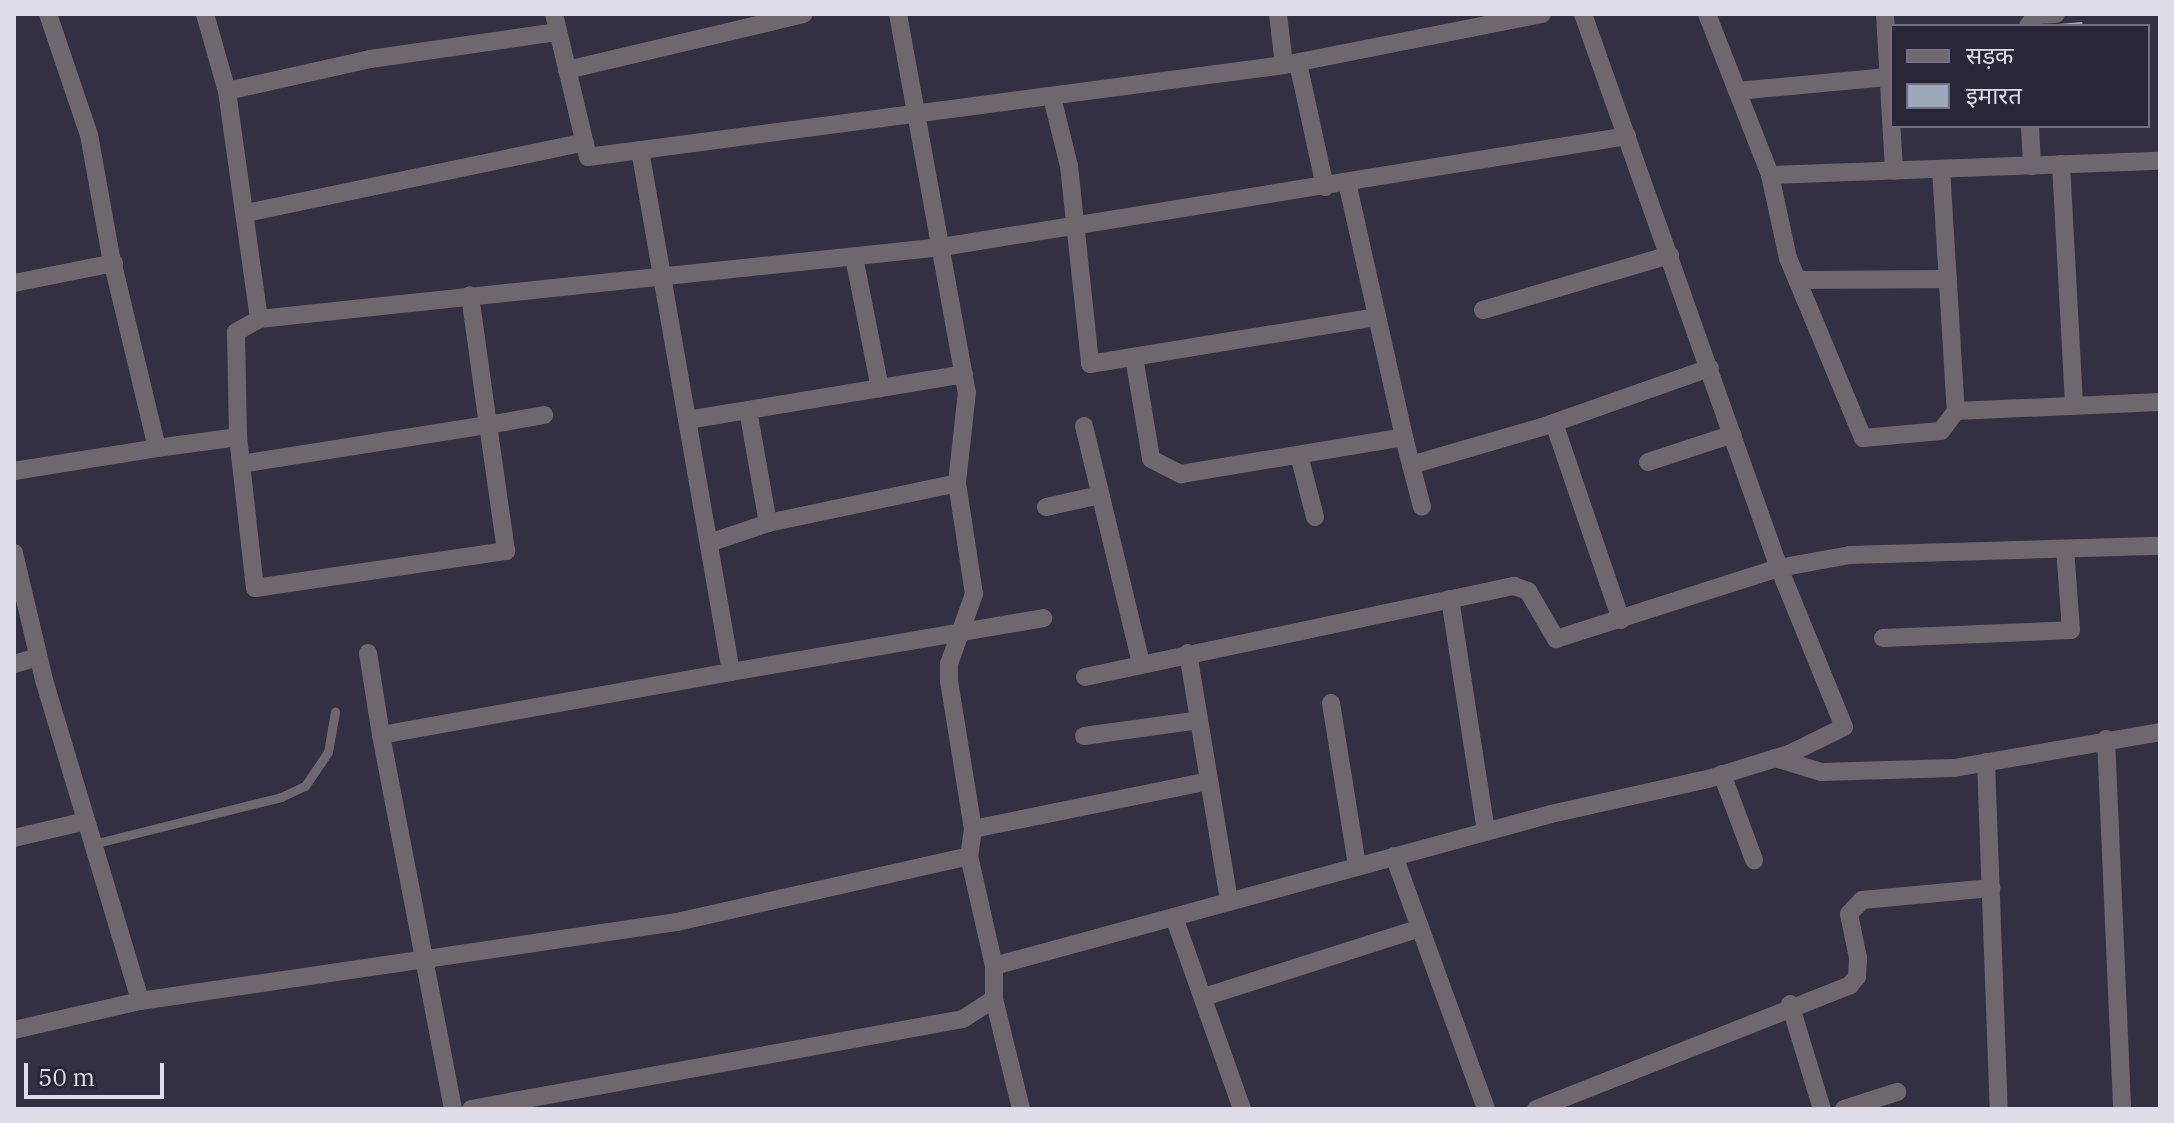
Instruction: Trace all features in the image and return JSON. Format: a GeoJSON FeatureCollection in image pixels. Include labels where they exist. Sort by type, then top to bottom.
{"type":"FeatureCollection","features":[{"type":"Feature","properties":{"kind":"street"},"geometry":{"type":"LineString","coordinates":[[48,14],[89,135],[114,263],[157,448]]}},
{"type":"Feature","properties":{"kind":"street"},"geometry":{"type":"LineString","coordinates":[[205,14],[227,91],[259,319]]}},
{"type":"Feature","properties":{"kind":"street"},"geometry":{"type":"LineString","coordinates":[[567,70],[803,14]]}},
{"type":"Feature","properties":{"kind":"street"},"geometry":{"type":"LineString","coordinates":[[898,14],[967,392],[957,483],[973,572],[972,609],[949,664],[949,681],[973,829],[969,856],[994,966],[994,999],[1021,1109]]}},
{"type":"Feature","properties":{"kind":"street"},"geometry":{"type":"LineString","coordinates":[[1278,14],[1325,187]]}},
{"type":"Feature","properties":{"kind":"street"},"geometry":{"type":"LineString","coordinates":[[227,91],[556,23],[588,157],[1291,64],[1542,14]]}},
{"type":"Feature","properties":{"kind":"street"},"geometry":{"type":"LineString","coordinates":[[994,966],[1486,831],[1722,774],[1775,758],[1844,727],[1779,568],[1583,14]]}},
{"type":"Feature","properties":{"kind":"street"},"geometry":{"type":"LineString","coordinates":[[1707,14],[1770,175],[1797,280],[1863,438],[1941,431],[1956,411],[1941,169]]}},
{"type":"Feature","properties":{"kind":"street"},"geometry":{"type":"LineString","coordinates":[[1885,14],[1890,117]]}},
{"type":"Feature","properties":{"kind":"street"},"geometry":{"type":"LineString","coordinates":[[2030,24],[2037,15],[2056,14]]}},
{"type":"Feature","properties":{"kind":"street"},"geometry":{"type":"LineString","coordinates":[[1737,91],[1887,77]]}},
{"type":"Feature","properties":{"kind":"street"},"geometry":{"type":"LineString","coordinates":[[1052,97],[1069,166],[1073,227],[1090,364],[1377,317]]}},
{"type":"Feature","properties":{"kind":"street"},"geometry":{"type":"LineString","coordinates":[[1891,128],[1894,171]]}},
{"type":"Feature","properties":{"kind":"street"},"geometry":{"type":"LineString","coordinates":[[2030,128],[2032,166]]}},
{"type":"Feature","properties":{"kind":"street"},"geometry":{"type":"LineString","coordinates":[[470,295],[506,551],[255,588],[238,437],[236,332],[259,319],[470,295],[659,279],[942,247],[1627,136]]}},
{"type":"Feature","properties":{"kind":"street"},"geometry":{"type":"LineString","coordinates":[[246,213],[585,142]]}},
{"type":"Feature","properties":{"kind":"street"},"geometry":{"type":"LineString","coordinates":[[640,150],[659,279],[731,672]]}},
{"type":"Feature","properties":{"kind":"street"},"geometry":{"type":"LineString","coordinates":[[1770,175],[2160,161]]}},
{"type":"Feature","properties":{"kind":"street"},"geometry":{"type":"LineString","coordinates":[[2061,164],[2074,405]]}},
{"type":"Feature","properties":{"kind":"street"},"geometry":{"type":"LineString","coordinates":[[1347,183],[1422,507]]}},
{"type":"Feature","properties":{"kind":"street"},"geometry":{"type":"LineString","coordinates":[[1483,310],[1670,255]]}},
{"type":"Feature","properties":{"kind":"street"},"geometry":{"type":"LineString","coordinates":[[854,257],[880,388]]}},
{"type":"Feature","properties":{"kind":"street"},"geometry":{"type":"LineString","coordinates":[[14,283],[114,263]]}},
{"type":"Feature","properties":{"kind":"street"},"geometry":{"type":"LineString","coordinates":[[1797,280],[1948,279]]}},
{"type":"Feature","properties":{"kind":"street"},"geometry":{"type":"LineString","coordinates":[[1134,357],[1151,459],[1181,474],[1404,437]]}},
{"type":"Feature","properties":{"kind":"street"},"geometry":{"type":"LineString","coordinates":[[1411,465],[1554,423],[1710,368]]}},
{"type":"Feature","properties":{"kind":"street"},"geometry":{"type":"LineString","coordinates":[[687,420],[964,374]]}},
{"type":"Feature","properties":{"kind":"street"},"geometry":{"type":"LineString","coordinates":[[1956,411],[2160,402]]}},
{"type":"Feature","properties":{"kind":"street"},"geometry":{"type":"LineString","coordinates":[[748,410],[768,523]]}},
{"type":"Feature","properties":{"kind":"street"},"geometry":{"type":"LineString","coordinates":[[241,464],[544,415]]}},
{"type":"Feature","properties":{"kind":"street"},"geometry":{"type":"LineString","coordinates":[[1554,423],[1621,620]]}},
{"type":"Feature","properties":{"kind":"street"},"geometry":{"type":"LineString","coordinates":[[1084,426],[1141,664]]}},
{"type":"Feature","properties":{"kind":"street"},"geometry":{"type":"LineString","coordinates":[[1648,462],[1733,434]]}},
{"type":"Feature","properties":{"kind":"street"},"geometry":{"type":"LineString","coordinates":[[14,471],[238,437]]}},
{"type":"Feature","properties":{"kind":"street"},"geometry":{"type":"LineString","coordinates":[[1299,455],[1315,517]]}},
{"type":"Feature","properties":{"kind":"street"},"geometry":{"type":"LineString","coordinates":[[709,543],[768,523],[957,483]]}},
{"type":"Feature","properties":{"kind":"street"},"geometry":{"type":"LineString","coordinates":[[1046,507],[1100,495]]}},
{"type":"Feature","properties":{"kind":"street"},"geometry":{"type":"LineString","coordinates":[[1085,677],[1514,586],[1528,591],[1556,639],[1779,568],[1850,555],[2160,546]]}},
{"type":"Feature","properties":{"kind":"street"},"geometry":{"type":"LineString","coordinates":[[1883,638],[2071,630],[2065,549]]}},
{"type":"Feature","properties":{"kind":"street"},"geometry":{"type":"LineString","coordinates":[[14,553],[38,657],[140,1001]]}},
{"type":"Feature","properties":{"kind":"street"},"geometry":{"type":"LineString","coordinates":[[1450,599],[1486,831]]}},
{"type":"Feature","properties":{"kind":"street"},"geometry":{"type":"LineString","coordinates":[[381,735],[731,672],[963,635],[1043,618]]}},
{"type":"Feature","properties":{"kind":"street"},"geometry":{"type":"LineString","coordinates":[[368,653],[453,1109]]}},
{"type":"Feature","properties":{"kind":"street"},"geometry":{"type":"LineString","coordinates":[[1188,653],[1229,902]]}},
{"type":"Feature","properties":{"kind":"street"},"geometry":{"type":"LineString","coordinates":[[14,664],[38,657]]}},
{"type":"Feature","properties":{"kind":"street"},"geometry":{"type":"LineString","coordinates":[[1331,703],[1357,866]]}},
{"type":"Feature","properties":{"kind":"street"},"geometry":{"type":"LineString","coordinates":[[1084,736],[1199,720]]}},
{"type":"Feature","properties":{"kind":"street"},"geometry":{"type":"LineString","coordinates":[[1775,758],[1821,772],[1954,768],[2106,739],[2160,732]]}},
{"type":"Feature","properties":{"kind":"street"},"geometry":{"type":"LineString","coordinates":[[2106,739],[2122,1109]]}},
{"type":"Feature","properties":{"kind":"street"},"geometry":{"type":"LineString","coordinates":[[1986,762],[1999,1109]]}},
{"type":"Feature","properties":{"kind":"street"},"geometry":{"type":"LineString","coordinates":[[1722,774],[1754,860]]}},
{"type":"Feature","properties":{"kind":"street"},"geometry":{"type":"LineString","coordinates":[[973,829],[1209,781]]}},
{"type":"Feature","properties":{"kind":"street"},"geometry":{"type":"LineString","coordinates":[[14,838],[86,821]]}},
{"type":"Feature","properties":{"kind":"street"},"geometry":{"type":"LineString","coordinates":[[14,1030],[140,1001],[677,922],[969,856]]}},
{"type":"Feature","properties":{"kind":"street"},"geometry":{"type":"LineString","coordinates":[[1394,856],[1486,1109]]}},
{"type":"Feature","properties":{"kind":"street"},"geometry":{"type":"LineString","coordinates":[[1536,1109],[1790,1004],[1850,985],[1857,977],[1849,914],[1862,900],[1991,888]]}},
{"type":"Feature","properties":{"kind":"street"},"geometry":{"type":"LineString","coordinates":[[1174,917],[1242,1109]]}},
{"type":"Feature","properties":{"kind":"street"},"geometry":{"type":"LineString","coordinates":[[1204,997],[1420,928]]}},
{"type":"Feature","properties":{"kind":"street"},"geometry":{"type":"LineString","coordinates":[[471,1109],[913,1032],[963,1019],[994,999]]}},
{"type":"Feature","properties":{"kind":"street"},"geometry":{"type":"LineString","coordinates":[[1790,1004],[1822,1109]]}},
{"type":"Feature","properties":{"kind":"street"},"geometry":{"type":"LineString","coordinates":[[1844,1109],[1897,1092]]}},
{"type":"Feature","properties":{"kind":"lane"},"geometry":{"type":"LineString","coordinates":[[93,844],[281,797],[305,786],[328,752],[335,712]]}}]}
